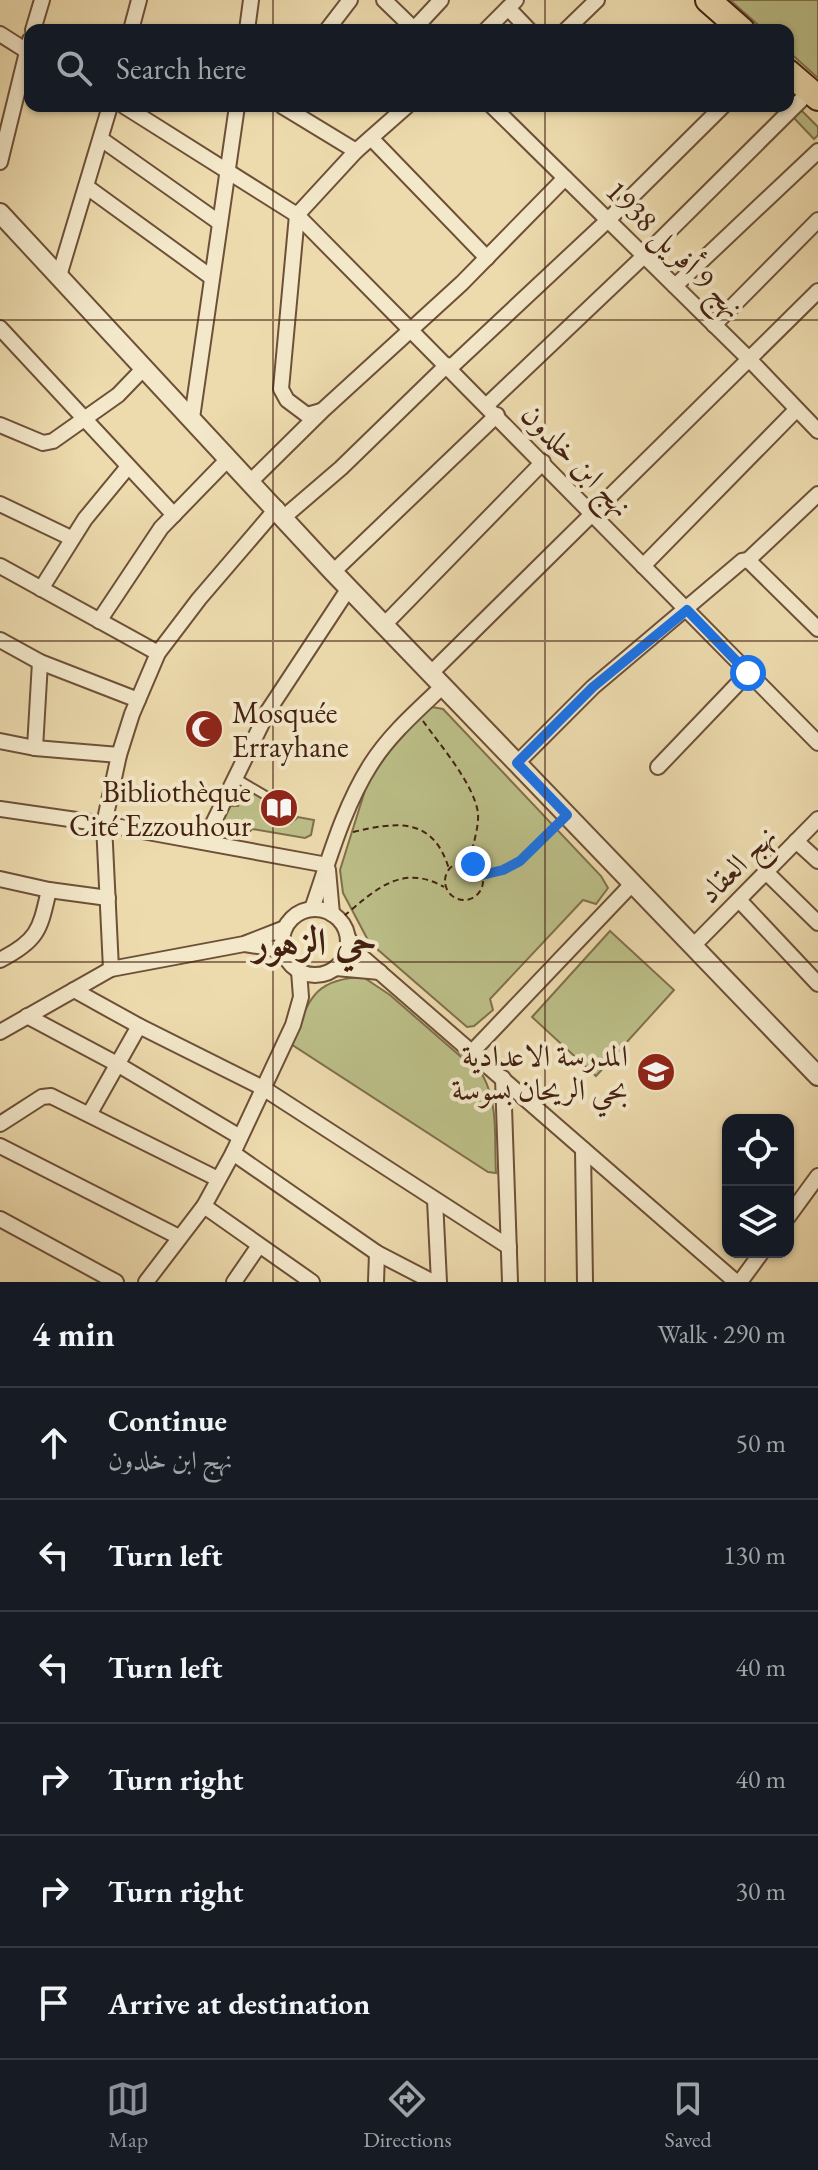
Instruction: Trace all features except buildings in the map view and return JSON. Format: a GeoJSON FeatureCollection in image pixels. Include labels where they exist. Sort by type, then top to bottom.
{"type":"FeatureCollection","features":[{"type":"Feature","properties":{"kind":"highway"},"geometry":{"type":"LineString","coordinates":[[688,0],[715,24]]}},
{"type":"Feature","properties":{"kind":"highway"},"geometry":{"type":"LineString","coordinates":[[708,0],[735,24]]}},
{"type":"Feature","properties":{"kind":"highway"},"geometry":{"type":"LineString","coordinates":[[794,81],[806,100]]}},
{"type":"Feature","properties":{"kind":"street"},"geometry":{"type":"LineString","coordinates":[[35,24],[42,0]]}},
{"type":"Feature","properties":{"kind":"street"},"geometry":{"type":"LineString","coordinates":[[133,24],[139,0]]}},
{"type":"Feature","properties":{"kind":"street"},"geometry":{"type":"LineString","coordinates":[[248,24],[251,0]]}},
{"type":"Feature","properties":{"kind":"street"},"geometry":{"type":"LineString","coordinates":[[332,24],[350,0]]}},
{"type":"Feature","properties":{"kind":"street"},"geometry":{"type":"LineString","coordinates":[[384,0],[409,24]]}},
{"type":"Feature","properties":{"kind":"street"},"geometry":{"type":"LineString","coordinates":[[419,24],[441,0]]}},
{"type":"Feature","properties":{"kind":"street"},"geometry":{"type":"LineString","coordinates":[[572,24],[597,0]]}},
{"type":"Feature","properties":{"kind":"street"},"geometry":{"type":"LineString","coordinates":[[492,24],[512,4],[525,24]]}},
{"type":"Feature","properties":{"kind":"street"},"geometry":{"type":"LineString","coordinates":[[0,34],[24,46]]}},
{"type":"Feature","properties":{"kind":"street"},"geometry":{"type":"LineString","coordinates":[[0,162],[24,68]]}},
{"type":"Feature","properties":{"kind":"street"},"geometry":{"type":"LineString","coordinates":[[59,276],[108,112]]}},
{"type":"Feature","properties":{"kind":"street","name":"نهج ابن خلدون"},"geometry":{"type":"LineString","coordinates":[[133,112],[297,215],[818,743]]}},
{"type":"Feature","properties":{"kind":"street"},"geometry":{"type":"LineString","coordinates":[[192,418],[236,112]]}},
{"type":"Feature","properties":{"kind":"street"},"geometry":{"type":"LineString","coordinates":[[292,112],[356,151]]}},
{"type":"Feature","properties":{"kind":"street"},"geometry":{"type":"LineString","coordinates":[[324,409],[315,415],[307,415],[287,400],[281,389],[297,215],[356,151],[400,112]]}},
{"type":"Feature","properties":{"kind":"street","name":"نهج 9 أفريل 1938"},"geometry":{"type":"LineString","coordinates":[[498,112],[818,431]]}},
{"type":"Feature","properties":{"kind":"street"},"geometry":{"type":"LineString","coordinates":[[111,969],[104,824],[119,755],[158,653],[199,599],[280,513],[341,468],[608,220],[717,112]]}},
{"type":"Feature","properties":{"kind":"street"},"geometry":{"type":"LineString","coordinates":[[333,572],[644,256],[794,112]]}},
{"type":"Feature","properties":{"kind":"street"},"geometry":{"type":"LineString","coordinates":[[371,138],[487,258]]}},
{"type":"Feature","properties":{"kind":"street"},"geometry":{"type":"LineString","coordinates":[[101,139],[220,223]]}},
{"type":"Feature","properties":{"kind":"street"},"geometry":{"type":"LineString","coordinates":[[675,286],[818,151]]}},
{"type":"Feature","properties":{"kind":"street"},"geometry":{"type":"LineString","coordinates":[[251,481],[487,258],[565,178]]}},
{"type":"Feature","properties":{"kind":"street"},"geometry":{"type":"LineString","coordinates":[[87,187],[211,277]]}},
{"type":"Feature","properties":{"kind":"street"},"geometry":{"type":"LineString","coordinates":[[0,213],[333,572],[818,1076]]}},
{"type":"Feature","properties":{"kind":"street"},"geometry":{"type":"LineString","coordinates":[[714,325],[818,220]]}},
{"type":"Feature","properties":{"kind":"street"},"geometry":{"type":"LineString","coordinates":[[312,909],[354,796],[372,764],[396,731],[417,711],[437,679],[593,513],[818,291]]}},
{"type":"Feature","properties":{"kind":"street"},"geometry":{"type":"LineString","coordinates":[[0,328],[174,515]]}},
{"type":"Feature","properties":{"kind":"street"},"geometry":{"type":"LineString","coordinates":[[0,425],[43,443],[53,441],[118,395],[144,368]]}},
{"type":"Feature","properties":{"kind":"street"},"geometry":{"type":"LineString","coordinates":[[643,566],[796,410]]}},
{"type":"Feature","properties":{"kind":"street"},"geometry":{"type":"LineString","coordinates":[[99,621],[161,528],[229,458]]}},
{"type":"Feature","properties":{"kind":"street"},"geometry":{"type":"LineString","coordinates":[[384,625],[543,462]]}},
{"type":"Feature","properties":{"kind":"street"},"geometry":{"type":"LineString","coordinates":[[41,589],[71,538],[127,468]]}},
{"type":"Feature","properties":{"kind":"street"},"geometry":{"type":"LineString","coordinates":[[517,763],[593,687],[742,561],[748,560],[818,494]]}},
{"type":"Feature","properties":{"kind":"street"},"geometry":{"type":"LineString","coordinates":[[0,504],[71,538]]}},
{"type":"Feature","properties":{"kind":"street"},"geometry":{"type":"LineString","coordinates":[[748,560],[818,629]]}},
{"type":"Feature","properties":{"kind":"street"},"geometry":{"type":"LineString","coordinates":[[0,566],[158,653]]}},
{"type":"Feature","properties":{"kind":"street"},"geometry":{"type":"LineString","coordinates":[[204,842],[268,711],[349,588]]}},
{"type":"Feature","properties":{"kind":"street"},"geometry":{"type":"LineString","coordinates":[[0,640],[40,662],[138,700]]}},
{"type":"Feature","properties":{"kind":"street"},"geometry":{"type":"LineString","coordinates":[[35,748],[40,662]]}},
{"type":"Feature","properties":{"kind":"street"},"geometry":{"type":"LineString","coordinates":[[658,767],[748,673]]}},
{"type":"Feature","properties":{"kind":"street"},"geometry":{"type":"LineString","coordinates":[[0,741],[35,748],[119,755]]}},
{"type":"Feature","properties":{"kind":"street"},"geometry":{"type":"LineString","coordinates":[[0,809],[104,824],[327,865]]}},
{"type":"Feature","properties":{"kind":"street","name":"نهج العقاد"},"geometry":{"type":"LineString","coordinates":[[693,946],[818,819]]}},
{"type":"Feature","properties":{"kind":"street"},"geometry":{"type":"LineString","coordinates":[[796,841],[818,861]]}},
{"type":"Feature","properties":{"kind":"street"},"geometry":{"type":"LineString","coordinates":[[327,865],[336,917],[361,956],[738,1282],[757,1258]]}},
{"type":"Feature","properties":{"kind":"street"},"geometry":{"type":"LineString","coordinates":[[766,872],[818,923]]}},
{"type":"Feature","properties":{"kind":"street"},"geometry":{"type":"LineString","coordinates":[[3,881],[108,898]]}},
{"type":"Feature","properties":{"kind":"street"},"geometry":{"type":"LineString","coordinates":[[472,1052],[633,883]]}},
{"type":"Feature","properties":{"kind":"street"},"geometry":{"type":"LineString","coordinates":[[0,960],[25,944],[36,932],[44,916],[49,890]]}},
{"type":"Feature","properties":{"kind":"street"},"geometry":{"type":"LineString","coordinates":[[739,900],[818,984]]}},
{"type":"Feature","properties":{"kind":"street"},"geometry":{"type":"LineString","coordinates":[[320,975],[299,971],[288,962],[282,950],[285,928],[291,918],[312,909],[336,917]]}},
{"type":"Feature","properties":{"kind":"street"},"geometry":{"type":"LineString","coordinates":[[0,1032],[111,969],[244,944],[285,928]]}},
{"type":"Feature","properties":{"kind":"street"},"geometry":{"type":"LineString","coordinates":[[301,997],[320,975],[336,968],[343,960],[348,938]]}},
{"type":"Feature","properties":{"kind":"street"},"geometry":{"type":"LineString","coordinates":[[244,944],[282,950]]}},
{"type":"Feature","properties":{"kind":"street"},"geometry":{"type":"LineString","coordinates":[[336,968],[380,972]]}},
{"type":"Feature","properties":{"kind":"street"},"geometry":{"type":"LineString","coordinates":[[146,1282],[204,1206],[233,1153],[293,1025],[301,997],[299,971]]}},
{"type":"Feature","properties":{"kind":"street"},"geometry":{"type":"LineString","coordinates":[[74,990],[263,1088],[509,1247]]}},
{"type":"Feature","properties":{"kind":"street"},"geometry":{"type":"LineString","coordinates":[[27,1016],[117,1064],[240,1137]]}},
{"type":"Feature","properties":{"kind":"street"},"geometry":{"type":"LineString","coordinates":[[90,1113],[139,1026]]}},
{"type":"Feature","properties":{"kind":"street"},"geometry":{"type":"LineString","coordinates":[[503,1078],[510,1282]]}},
{"type":"Feature","properties":{"kind":"street"},"geometry":{"type":"LineString","coordinates":[[0,1124],[47,1096],[90,1113],[218,1179]]}},
{"type":"Feature","properties":{"kind":"street"},"geometry":{"type":"LineString","coordinates":[[0,1146],[179,1237]]}},
{"type":"Feature","properties":{"kind":"street"},"geometry":{"type":"LineString","coordinates":[[583,1149],[585,1277],[597,1282]]}},
{"type":"Feature","properties":{"kind":"street"},"geometry":{"type":"LineString","coordinates":[[233,1153],[377,1253],[436,1282],[435,1200]]}},
{"type":"Feature","properties":{"kind":"street"},"geometry":{"type":"LineString","coordinates":[[794,1209],[818,1176]]}},
{"type":"Feature","properties":{"kind":"street"},"geometry":{"type":"LineString","coordinates":[[204,1206],[258,1247],[312,1282]]}},
{"type":"Feature","properties":{"kind":"street"},"geometry":{"type":"LineString","coordinates":[[0,1219],[116,1282]]}},
{"type":"Feature","properties":{"kind":"street"},"geometry":{"type":"LineString","coordinates":[[234,1282],[258,1247]]}},
{"type":"Feature","properties":{"kind":"street"},"geometry":{"type":"LineString","coordinates":[[376,1282],[377,1253]]}},
{"type":"Feature","properties":{"kind":"lane"},"geometry":{"type":"LineString","coordinates":[[234,777],[275,801]]}},
{"type":"Feature","properties":{"kind":"path"},"geometry":{"type":"LineString","coordinates":[[417,711],[464,780],[477,808],[477,826],[469,863]]}},
{"type":"Feature","properties":{"kind":"path"},"geometry":{"type":"LineString","coordinates":[[482,875],[503,870],[520,861],[567,815]]}},
{"type":"Feature","properties":{"kind":"path"},"geometry":{"type":"LineString","coordinates":[[338,835],[385,825],[410,825],[429,835],[446,859],[449,869]]}},
{"type":"Feature","properties":{"kind":"path"},"geometry":{"type":"LineString","coordinates":[[336,917],[386,882],[415,880],[437,883],[453,898],[471,899],[480,891],[482,875],[478,868],[460,862],[445,874],[445,888]]}},
{"type":"Feature","properties":{"kind":"green space"},"geometry":{"type":"Polygon","coordinates":[[[730,0],[818,0],[818,78],[794,56],[794,24],[757,24],[730,0]]]}},
{"type":"Feature","properties":{"kind":"green space"},"geometry":{"type":"Polygon","coordinates":[[[798,107],[818,127],[818,135],[814,139],[791,115],[798,107]]]}},
{"type":"Feature","properties":{"kind":"green space"},"geometry":{"type":"Polygon","coordinates":[[[432,707],[443,709],[601,876],[608,888],[596,904],[583,900],[490,999],[493,1010],[474,1026],[467,1027],[369,942],[343,893],[340,870],[367,784],[391,748],[432,707]]]}},
{"type":"Feature","properties":{"kind":"green space"},"geometry":{"type":"Polygon","coordinates":[[[247,787],[269,800],[280,824],[290,824],[298,817],[314,820],[311,835],[305,838],[252,829],[245,837],[227,833],[220,823],[227,806],[238,806],[247,787]]]}},
{"type":"Feature","properties":{"kind":"green space"},"geometry":{"type":"Polygon","coordinates":[[[610,931],[674,990],[596,1076],[532,1017],[610,931]]]}},
{"type":"Feature","properties":{"kind":"green space"},"geometry":{"type":"Polygon","coordinates":[[[363,977],[390,995],[483,1076],[494,1111],[496,1173],[488,1172],[291,1044],[308,1005],[322,988],[332,982],[363,977]]]}},
{"type":"Feature","properties":{"kind":"place","name":"Mosquée Errayhane"},"geometry":{"type":"Point","coordinates":[204,729]}},
{"type":"Feature","properties":{"kind":"place","name":"Bibliothèque Cité Ezzouhour"},"geometry":{"type":"Point","coordinates":[279,808]}},
{"type":"Feature","properties":{"kind":"place","name":"المدرسة الاعدادية بحي الريحان بسوسة"},"geometry":{"type":"Point","coordinates":[656,1072]}},
{"type":"Feature","properties":{"kind":"district","name":"حي الزهور"},"geometry":{"type":"Point","coordinates":[315,941]}},
{"type":"Feature","properties":{"kind":"route"},"geometry":{"type":"LineString","coordinates":[[473,864],[482,875],[511,866],[567,815],[517,763],[593,687],[687,610],[748,673]]}}]}
